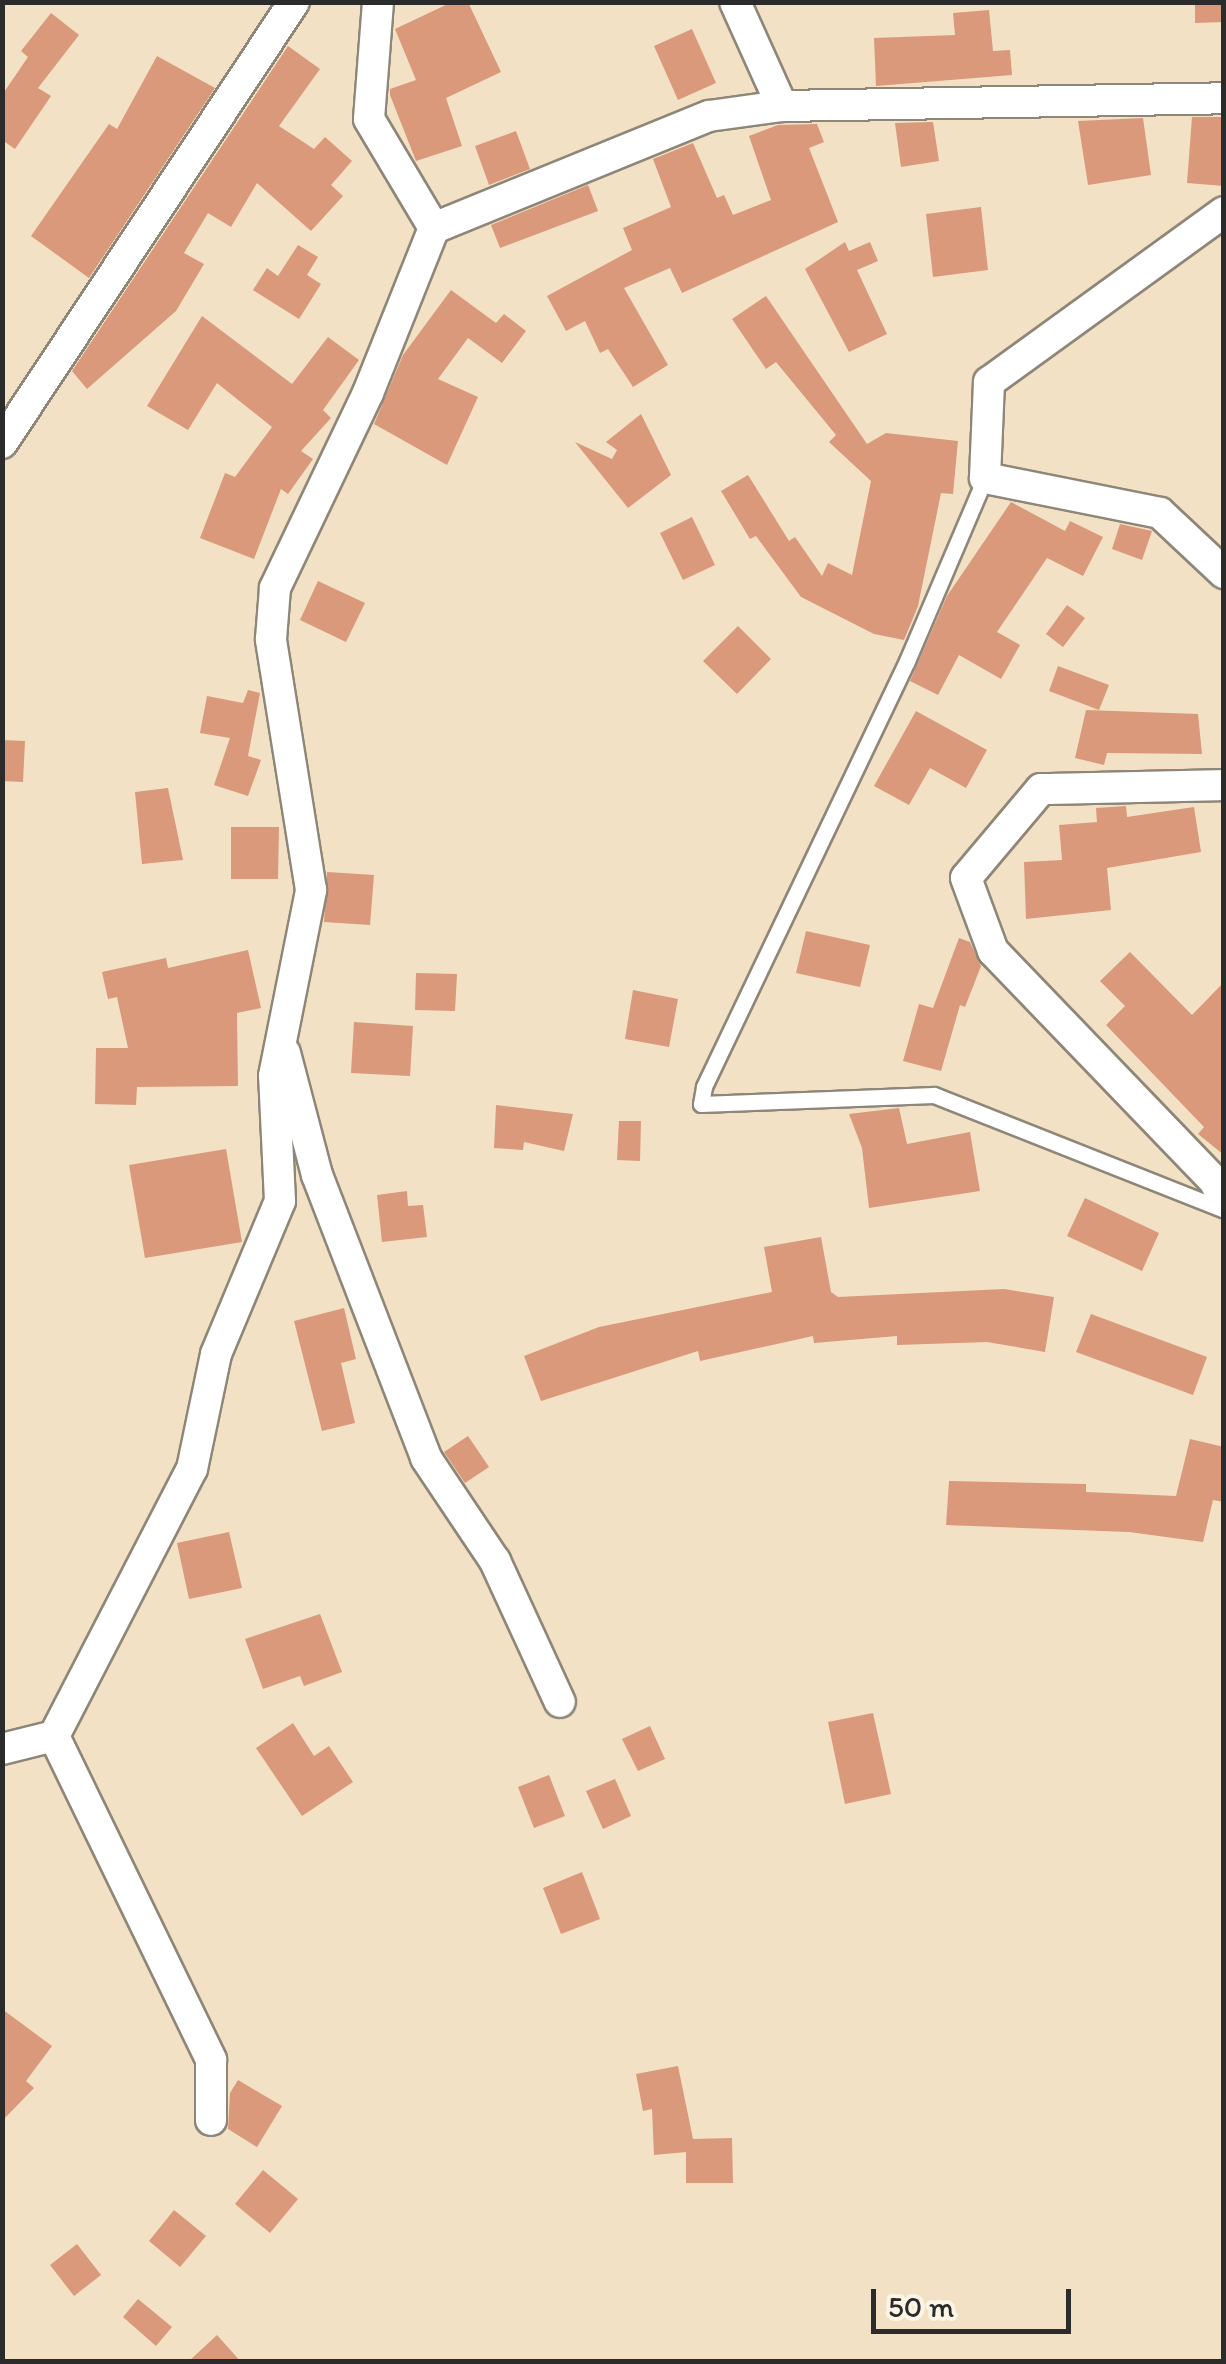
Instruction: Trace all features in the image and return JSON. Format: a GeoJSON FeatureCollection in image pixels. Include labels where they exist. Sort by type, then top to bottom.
{"type":"FeatureCollection","features":[{"type":"Feature","properties":{"kind":"street"},"geometry":{"type":"LineString","coordinates":[[2,443],[294,2]]}},
{"type":"Feature","properties":{"kind":"street"},"geometry":{"type":"LineString","coordinates":[[378,2],[369,119],[434,228]]}},
{"type":"Feature","properties":{"kind":"street"},"geometry":{"type":"LineString","coordinates":[[735,2],[782,106]]}},
{"type":"Feature","properties":{"kind":"street"},"geometry":{"type":"LineString","coordinates":[[2,1749],[54,1736],[192,1469],[216,1354],[280,1201],[274,1076],[311,890],[271,639],[275,588],[368,393],[434,228],[709,116],[782,106],[1224,98]]}},
{"type":"Feature","properties":{"kind":"street"},"geometry":{"type":"LineString","coordinates":[[1224,212],[989,382],[984,478],[1160,513],[1224,573]]}},
{"type":"Feature","properties":{"kind":"street"},"geometry":{"type":"LineString","coordinates":[[1224,785],[1041,789],[966,878],[993,950],[1215,1182],[1224,1201]]}},
{"type":"Feature","properties":{"kind":"street"},"geometry":{"type":"LineString","coordinates":[[280,1031],[318,1176],[426,1458],[495,1561],[560,1702]]}},
{"type":"Feature","properties":{"kind":"street"},"geometry":{"type":"LineString","coordinates":[[54,1736],[212,2060],[211,2120]]}},
{"type":"Feature","properties":{"kind":"lane"},"geometry":{"type":"LineString","coordinates":[[984,478],[907,661],[704,1086],[701,1104],[934,1095],[1224,1210]]}},
{"type":"Feature","properties":{"kind":"building"},"geometry":{"type":"Polygon","coordinates":[[[452,2],[468,2],[501,72],[446,98],[462,146],[416,161],[390,95],[390,89],[416,80],[395,29],[452,2]]]}},
{"type":"Feature","properties":{"kind":"building"},"geometry":{"type":"Polygon","coordinates":[[[1195,2],[1224,2],[1224,22],[1195,23],[1195,2]]]}},
{"type":"Feature","properties":{"kind":"building"},"geometry":{"type":"Polygon","coordinates":[[[989,10],[993,51],[1010,50],[1012,75],[876,86],[874,38],[955,35],[953,13],[989,10]]]}},
{"type":"Feature","properties":{"kind":"building"},"geometry":{"type":"Polygon","coordinates":[[[51,13],[79,35],[38,88],[51,96],[15,149],[2,140],[2,95],[28,57],[21,51],[51,13]]]}},
{"type":"Feature","properties":{"kind":"building"},"geometry":{"type":"Polygon","coordinates":[[[692,29],[716,83],[678,100],[654,46],[692,29]]]}},
{"type":"Feature","properties":{"kind":"building"},"geometry":{"type":"Polygon","coordinates":[[[288,46],[320,69],[279,126],[314,149],[325,137],[352,161],[331,185],[343,196],[311,231],[257,183],[231,227],[208,213],[184,253],[204,264],[176,311],[87,389],[72,371],[288,46]]]}},
{"type":"Feature","properties":{"kind":"building"},"geometry":{"type":"Polygon","coordinates":[[[157,56],[215,88],[89,278],[31,236],[109,124],[117,129],[157,56]]]}},
{"type":"Feature","properties":{"kind":"building"},"geometry":{"type":"Polygon","coordinates":[[[1192,117],[1224,117],[1224,186],[1187,183],[1192,117]]]}},
{"type":"Feature","properties":{"kind":"building"},"geometry":{"type":"Polygon","coordinates":[[[1143,118],[1151,175],[1088,185],[1078,121],[1143,118]]]}},
{"type":"Feature","properties":{"kind":"building"},"geometry":{"type":"Polygon","coordinates":[[[933,122],[939,161],[901,167],[895,123],[933,122]]]}},
{"type":"Feature","properties":{"kind":"building"},"geometry":{"type":"Polygon","coordinates":[[[817,124],[824,142],[809,148],[838,222],[682,293],[670,268],[624,288],[668,365],[633,387],[608,349],[600,353],[585,321],[566,331],[547,296],[632,250],[623,228],[671,207],[653,159],[693,143],[717,198],[724,195],[733,215],[771,200],[749,136],[778,125],[817,124]]]}},
{"type":"Feature","properties":{"kind":"building"},"geometry":{"type":"Polygon","coordinates":[[[516,131],[530,169],[489,185],[475,146],[516,131]]]}},
{"type":"Feature","properties":{"kind":"building"},"geometry":{"type":"Polygon","coordinates":[[[588,185],[598,211],[500,248],[491,225],[588,185]]]}},
{"type":"Feature","properties":{"kind":"building"},"geometry":{"type":"Polygon","coordinates":[[[981,207],[988,270],[933,277],[926,214],[981,207]]]}},
{"type":"Feature","properties":{"kind":"building"},"geometry":{"type":"Polygon","coordinates":[[[845,242],[849,251],[870,242],[878,261],[857,270],[887,334],[849,352],[805,269],[845,242]]]}},
{"type":"Feature","properties":{"kind":"building"},"geometry":{"type":"Polygon","coordinates":[[[298,245],[318,257],[307,275],[321,284],[299,319],[253,290],[267,268],[278,276],[298,245]]]}},
{"type":"Feature","properties":{"kind":"building"},"geometry":{"type":"Polygon","coordinates":[[[451,290],[496,323],[504,314],[526,331],[502,363],[468,338],[438,379],[478,397],[447,465],[374,424],[403,355],[451,290]]]}},
{"type":"Feature","properties":{"kind":"building"},"geometry":{"type":"Polygon","coordinates":[[[766,296],[867,444],[886,433],[958,441],[953,494],[941,493],[918,606],[904,640],[874,634],[801,597],[756,536],[750,539],[721,491],[748,475],[789,541],[795,537],[822,576],[828,563],[852,575],[871,481],[829,442],[836,435],[776,362],[766,369],[732,319],[766,296]]]}},
{"type":"Feature","properties":{"kind":"building"},"geometry":{"type":"Polygon","coordinates":[[[202,316],[292,384],[328,337],[359,360],[323,410],[331,418],[301,451],[313,459],[288,494],[281,489],[254,559],[200,538],[225,473],[235,477],[272,427],[217,383],[188,430],[147,406],[202,316]]]}},
{"type":"Feature","properties":{"kind":"building"},"geometry":{"type":"Polygon","coordinates":[[[641,414],[671,475],[628,508],[575,442],[612,459],[617,450],[606,442],[641,414]]]}},
{"type":"Feature","properties":{"kind":"building"},"geometry":{"type":"Polygon","coordinates":[[[1011,502],[1065,531],[1070,521],[1103,537],[1083,576],[1047,558],[997,632],[1020,645],[1001,679],[959,655],[938,695],[910,681],[947,596],[1011,502]]]}},
{"type":"Feature","properties":{"kind":"building"},"geometry":{"type":"Polygon","coordinates":[[[692,517],[715,565],[683,580],[660,533],[692,517]]]}},
{"type":"Feature","properties":{"kind":"building"},"geometry":{"type":"Polygon","coordinates":[[[1120,524],[1152,531],[1142,560],[1112,549],[1120,524]]]}},
{"type":"Feature","properties":{"kind":"building"},"geometry":{"type":"Polygon","coordinates":[[[318,581],[365,603],[346,642],[300,620],[318,581]]]}},
{"type":"Feature","properties":{"kind":"building"},"geometry":{"type":"Polygon","coordinates":[[[1067,605],[1085,618],[1063,647],[1046,634],[1067,605]]]}},
{"type":"Feature","properties":{"kind":"building"},"geometry":{"type":"Polygon","coordinates":[[[738,626],[771,659],[737,694],[703,661],[738,626]]]}},
{"type":"Feature","properties":{"kind":"building"},"geometry":{"type":"Polygon","coordinates":[[[1058,666],[1109,685],[1099,710],[1049,691],[1058,666]]]}},
{"type":"Feature","properties":{"kind":"building"},"geometry":{"type":"Polygon","coordinates":[[[248,690],[260,693],[248,756],[261,760],[248,796],[214,785],[230,738],[200,733],[207,696],[243,703],[248,690]]]}},
{"type":"Feature","properties":{"kind":"building"},"geometry":{"type":"Polygon","coordinates":[[[1086,710],[1198,714],[1202,754],[1107,753],[1104,765],[1075,758],[1086,710]]]}},
{"type":"Feature","properties":{"kind":"building"},"geometry":{"type":"Polygon","coordinates":[[[916,711],[987,750],[966,788],[930,768],[909,805],[874,786],[916,711]]]}},
{"type":"Feature","properties":{"kind":"building"},"geometry":{"type":"Polygon","coordinates":[[[2,740],[25,741],[23,782],[2,781],[2,740]]]}},
{"type":"Feature","properties":{"kind":"building"},"geometry":{"type":"Polygon","coordinates":[[[168,788],[183,860],[142,864],[135,792],[168,788]]]}},
{"type":"Feature","properties":{"kind":"building"},"geometry":{"type":"Polygon","coordinates":[[[1126,806],[1127,817],[1194,807],[1201,852],[1107,868],[1111,910],[1026,919],[1024,862],[1062,860],[1059,825],[1097,822],[1096,808],[1126,806]]]}},
{"type":"Feature","properties":{"kind":"building"},"geometry":{"type":"Polygon","coordinates":[[[231,827],[279,827],[278,879],[231,879],[231,827]]]}},
{"type":"Feature","properties":{"kind":"building"},"geometry":{"type":"Polygon","coordinates":[[[327,872],[374,875],[370,925],[324,922],[327,872]]]}},
{"type":"Feature","properties":{"kind":"building"},"geometry":{"type":"Polygon","coordinates":[[[806,931],[870,945],[860,987],[796,973],[806,931]]]}},
{"type":"Feature","properties":{"kind":"building"},"geometry":{"type":"Polygon","coordinates":[[[959,938],[970,942],[981,966],[965,1007],[960,1005],[941,1071],[903,1061],[919,1004],[933,1008],[959,938]]]}},
{"type":"Feature","properties":{"kind":"building"},"geometry":{"type":"Polygon","coordinates":[[[248,950],[261,1008],[237,1013],[238,1086],[137,1087],[136,1105],[95,1104],[96,1048],[128,1048],[117,997],[108,999],[102,972],[166,958],[168,968],[248,950]]]}},
{"type":"Feature","properties":{"kind":"building"},"geometry":{"type":"Polygon","coordinates":[[[1130,952],[1192,1015],[1224,982],[1224,1155],[1198,1134],[1204,1127],[1106,1025],[1125,1006],[1100,981],[1130,952]]]}},
{"type":"Feature","properties":{"kind":"building"},"geometry":{"type":"Polygon","coordinates":[[[416,973],[457,974],[455,1011],[415,1010],[416,973]]]}},
{"type":"Feature","properties":{"kind":"building"},"geometry":{"type":"Polygon","coordinates":[[[633,990],[678,999],[669,1047],[625,1039],[633,990]]]}},
{"type":"Feature","properties":{"kind":"building"},"geometry":{"type":"Polygon","coordinates":[[[354,1022],[413,1026],[410,1076],[351,1073],[354,1022]]]}},
{"type":"Feature","properties":{"kind":"building"},"geometry":{"type":"Polygon","coordinates":[[[496,1105],[573,1114],[564,1151],[524,1142],[523,1150],[494,1148],[496,1105]]]}},
{"type":"Feature","properties":{"kind":"building"},"geometry":{"type":"Polygon","coordinates":[[[899,1108],[907,1144],[970,1132],[980,1191],[869,1208],[862,1148],[849,1114],[899,1108]]]}},
{"type":"Feature","properties":{"kind":"building"},"geometry":{"type":"Polygon","coordinates":[[[619,1121],[641,1121],[640,1161],[617,1160],[619,1121]]]}},
{"type":"Feature","properties":{"kind":"building"},"geometry":{"type":"Polygon","coordinates":[[[226,1149],[242,1242],[145,1258],[129,1165],[226,1149]]]}},
{"type":"Feature","properties":{"kind":"building"},"geometry":{"type":"Polygon","coordinates":[[[407,1191],[408,1206],[423,1205],[427,1237],[382,1242],[377,1195],[407,1191]]]}},
{"type":"Feature","properties":{"kind":"building"},"geometry":{"type":"Polygon","coordinates":[[[1085,1198],[1159,1233],[1142,1271],[1067,1236],[1085,1198]]]}},
{"type":"Feature","properties":{"kind":"building"},"geometry":{"type":"Polygon","coordinates":[[[821,1237],[831,1292],[838,1297],[1004,1289],[1054,1297],[1045,1352],[987,1342],[897,1345],[897,1336],[814,1343],[813,1336],[700,1361],[698,1351],[541,1401],[524,1356],[599,1327],[772,1292],[764,1247],[821,1237]]]}},
{"type":"Feature","properties":{"kind":"building"},"geometry":{"type":"Polygon","coordinates":[[[344,1308],[356,1359],[341,1363],[355,1423],[322,1431],[294,1321],[344,1308]]]}},
{"type":"Feature","properties":{"kind":"building"},"geometry":{"type":"Polygon","coordinates":[[[1091,1314],[1207,1357],[1193,1395],[1076,1352],[1091,1314]]]}},
{"type":"Feature","properties":{"kind":"building"},"geometry":{"type":"Polygon","coordinates":[[[468,1436],[489,1467],[465,1483],[444,1452],[468,1436]]]}},
{"type":"Feature","properties":{"kind":"building"},"geometry":{"type":"Polygon","coordinates":[[[1190,1439],[1224,1447],[1224,1502],[1213,1500],[1203,1542],[1129,1532],[946,1525],[949,1481],[1086,1484],[1086,1492],[1176,1496],[1190,1439]]]}},
{"type":"Feature","properties":{"kind":"building"},"geometry":{"type":"Polygon","coordinates":[[[229,1532],[242,1588],[189,1599],[177,1543],[229,1532]]]}},
{"type":"Feature","properties":{"kind":"building"},"geometry":{"type":"Polygon","coordinates":[[[320,1614],[342,1672],[304,1686],[300,1676],[263,1689],[245,1639],[320,1614]]]}},
{"type":"Feature","properties":{"kind":"building"},"geometry":{"type":"Polygon","coordinates":[[[873,1713],[891,1794],[845,1804],[828,1722],[873,1713]]]}},
{"type":"Feature","properties":{"kind":"building"},"geometry":{"type":"Polygon","coordinates":[[[293,1723],[314,1756],[329,1746],[353,1782],[302,1816],[256,1748],[293,1723]]]}},
{"type":"Feature","properties":{"kind":"building"},"geometry":{"type":"Polygon","coordinates":[[[650,1726],[665,1759],[638,1771],[622,1739],[650,1726]]]}},
{"type":"Feature","properties":{"kind":"building"},"geometry":{"type":"Polygon","coordinates":[[[549,1775],[565,1816],[534,1828],[518,1787],[549,1775]]]}},
{"type":"Feature","properties":{"kind":"building"},"geometry":{"type":"Polygon","coordinates":[[[615,1779],[631,1816],[603,1829],[586,1791],[615,1779]]]}},
{"type":"Feature","properties":{"kind":"building"},"geometry":{"type":"Polygon","coordinates":[[[582,1872],[600,1919],[561,1934],[543,1888],[582,1872]]]}},
{"type":"Feature","properties":{"kind":"building"},"geometry":{"type":"Polygon","coordinates":[[[2,2009],[52,2046],[26,2081],[34,2088],[2,2121],[2,2009]]]}},
{"type":"Feature","properties":{"kind":"building"},"geometry":{"type":"Polygon","coordinates":[[[678,2066],[693,2139],[732,2138],[733,2183],[686,2183],[686,2152],[654,2155],[652,2109],[643,2111],[636,2074],[678,2066]]]}},
{"type":"Feature","properties":{"kind":"building"},"geometry":{"type":"Polygon","coordinates":[[[238,2080],[282,2106],[257,2147],[228,2129],[230,2093],[238,2080]]]}},
{"type":"Feature","properties":{"kind":"building"},"geometry":{"type":"Polygon","coordinates":[[[263,2170],[298,2199],[270,2233],[235,2204],[263,2170]]]}},
{"type":"Feature","properties":{"kind":"building"},"geometry":{"type":"Polygon","coordinates":[[[174,2210],[206,2236],[180,2267],[149,2241],[174,2210]]]}},
{"type":"Feature","properties":{"kind":"building"},"geometry":{"type":"Polygon","coordinates":[[[77,2244],[101,2275],[74,2296],[50,2265],[77,2244]]]}},
{"type":"Feature","properties":{"kind":"building"},"geometry":{"type":"Polygon","coordinates":[[[138,2299],[172,2327],[156,2346],[123,2317],[138,2299]]]}},
{"type":"Feature","properties":{"kind":"building"},"geometry":{"type":"Polygon","coordinates":[[[217,2335],[241,2362],[188,2362],[217,2335]]]}}]}
